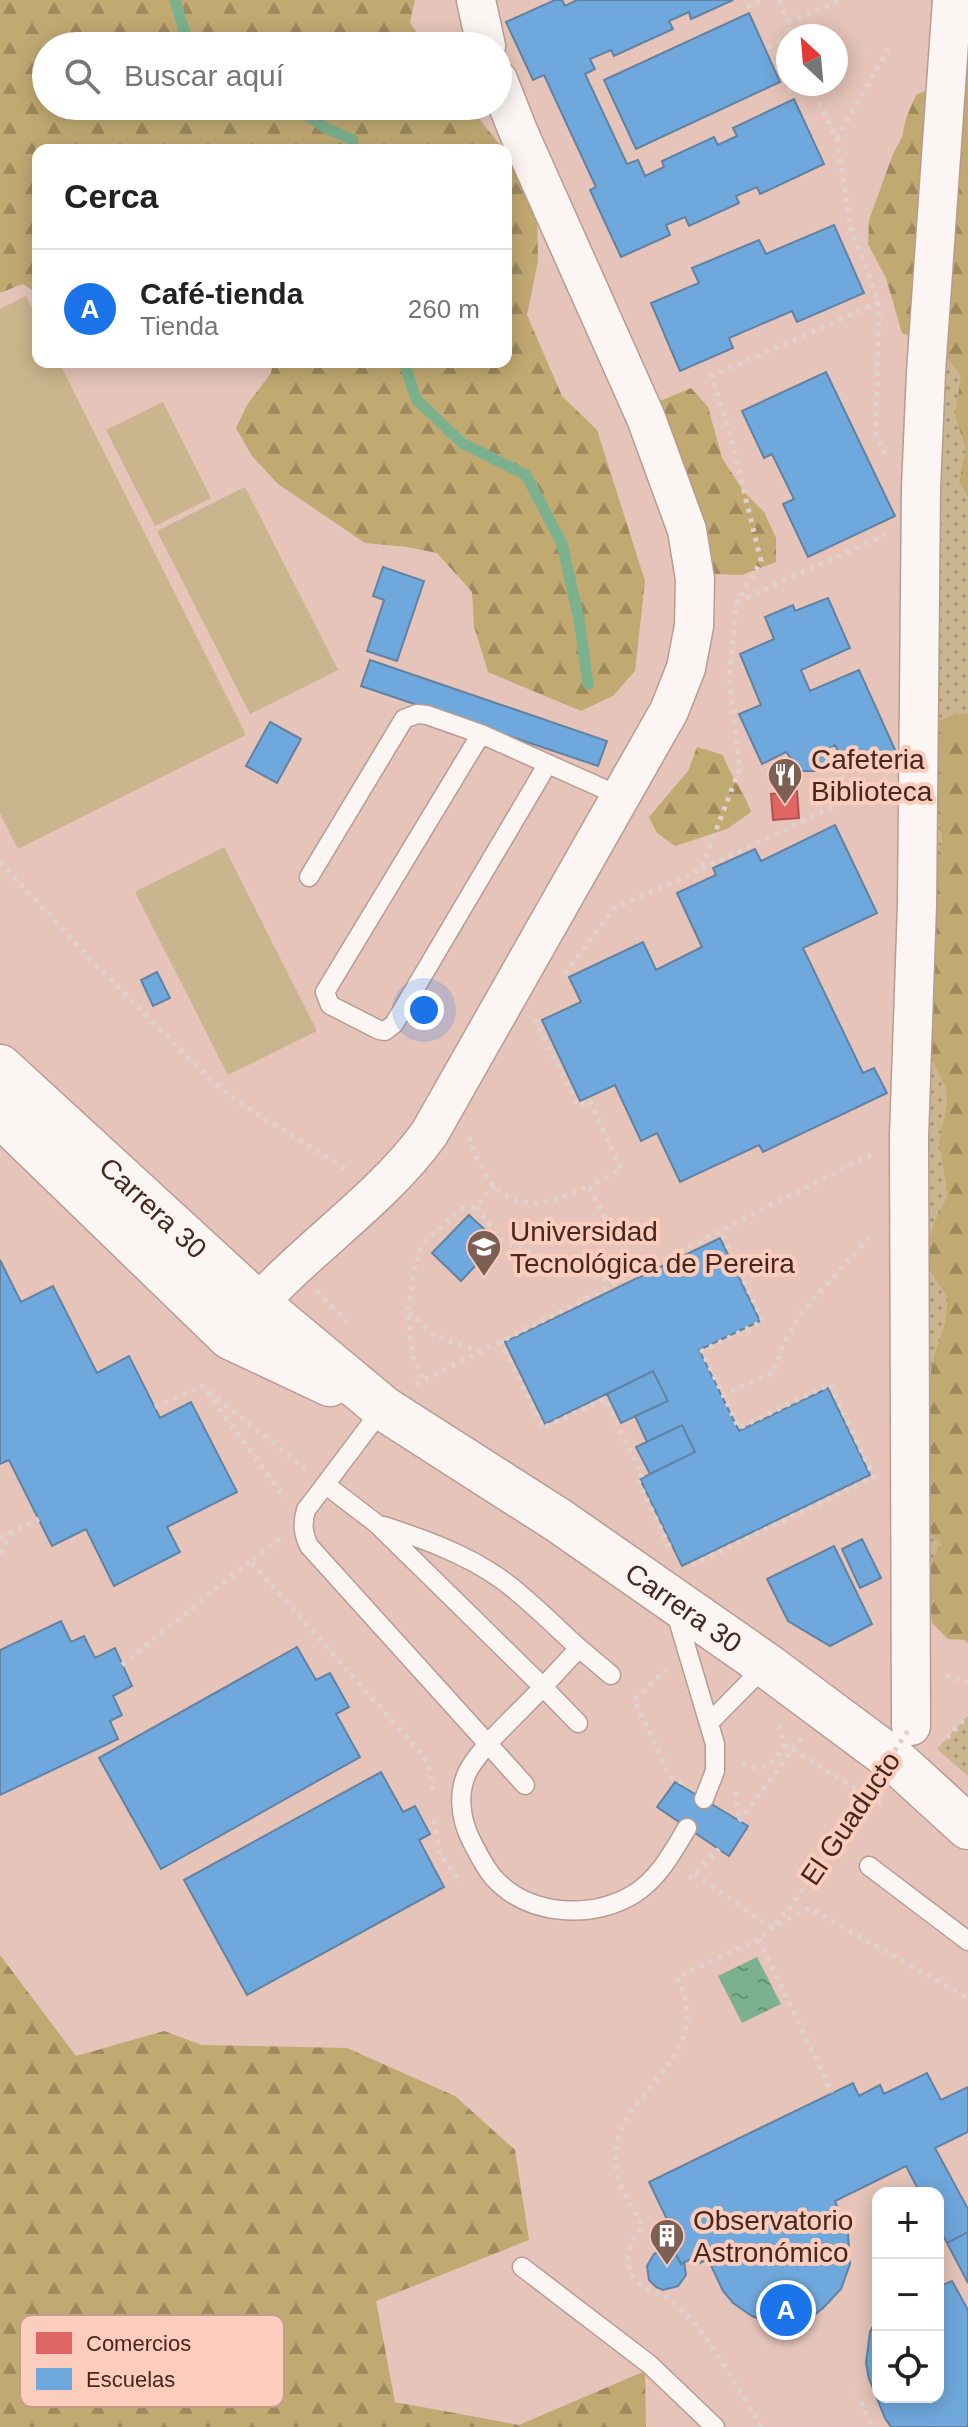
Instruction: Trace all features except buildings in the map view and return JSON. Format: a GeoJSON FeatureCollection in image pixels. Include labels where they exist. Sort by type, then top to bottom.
{"type":"FeatureCollection","features":[{"type":"Feature","properties":{"kind":"street"},"geometry":{"type":"LineString","coordinates":[[476,0],[483,32]]}},
{"type":"Feature","properties":{"kind":"street"},"geometry":{"type":"LineString","coordinates":[[924,1738],[909,1136],[919,765],[921,488],[952,0]]}},
{"type":"Feature","properties":{"kind":"street"},"geometry":{"type":"LineString","coordinates":[[230,1337],[257,1303],[409,1162],[429,1134],[622,797],[669,711],[686,668],[694,626],[695,579],[687,530],[646,418],[512,116]]}},
{"type":"Feature","properties":{"kind":"street","name":"Carrera 30"},"geometry":{"type":"LineString","coordinates":[[0,1067],[257,1303],[394,1392],[558,1520],[675,1576],[766,1665],[899,1764],[968,1827]]}},
{"type":"Feature","properties":{"kind":"street","name":"Carrera 30"},"geometry":{"type":"LineString","coordinates":[[0,1114],[230,1337],[394,1392]]}},
{"type":"Feature","properties":{"kind":"lane"},"geometry":{"type":"LineString","coordinates":[[309,877],[404,719],[417,714],[481,734],[622,797]]}},
{"type":"Feature","properties":{"kind":"lane"},"geometry":{"type":"LineString","coordinates":[[481,734],[325,992],[330,1005],[379,1030],[385,1031],[394,1024],[547,765]]}},
{"type":"Feature","properties":{"kind":"lane"},"geometry":{"type":"LineString","coordinates":[[394,1392],[306,1510],[303,1535],[309,1546],[525,1785]]}},
{"type":"Feature","properties":{"kind":"lane"},"geometry":{"type":"LineString","coordinates":[[326,1485],[377,1524],[578,1723]]}},
{"type":"Feature","properties":{"kind":"lane"},"geometry":{"type":"LineString","coordinates":[[377,1524],[426,1540],[469,1559],[501,1578],[611,1675]]}},
{"type":"Feature","properties":{"kind":"lane"},"geometry":{"type":"LineString","coordinates":[[675,1576],[689,1652],[716,1758],[706,1796]]}},
{"type":"Feature","properties":{"kind":"lane"},"geometry":{"type":"LineString","coordinates":[[579,1648],[469,1770],[462,1792],[461,1812],[466,1831],[492,1876],[509,1892],[531,1904],[580,1911],[618,1902],[635,1893],[664,1866],[687,1828]]}},
{"type":"Feature","properties":{"kind":"lane"},"geometry":{"type":"LineString","coordinates":[[709,1723],[766,1665]]}},
{"type":"Feature","properties":{"kind":"lane"},"geometry":{"type":"LineString","coordinates":[[869,1866],[968,1941]]}},
{"type":"Feature","properties":{"kind":"lane"},"geometry":{"type":"LineString","coordinates":[[522,2267],[649,2364],[715,2427]]}},
{"type":"Feature","properties":{"kind":"path"},"geometry":{"type":"LineString","coordinates":[[747,7],[762,0]]}},
{"type":"Feature","properties":{"kind":"path"},"geometry":{"type":"LineString","coordinates":[[779,0],[788,22],[841,0]]}},
{"type":"Feature","properties":{"kind":"path"},"geometry":{"type":"LineString","coordinates":[[768,47],[776,43]]}},
{"type":"Feature","properties":{"kind":"path"},"geometry":{"type":"LineString","coordinates":[[837,140],[891,44]]}},
{"type":"Feature","properties":{"kind":"path"},"geometry":{"type":"LineString","coordinates":[[817,96],[837,140],[851,229],[879,302],[876,433],[886,459]]}},
{"type":"Feature","properties":{"kind":"path"},"geometry":{"type":"LineString","coordinates":[[701,869],[740,768],[729,679],[737,602],[761,561],[731,438],[712,376],[879,302]]}},
{"type":"Feature","properties":{"kind":"path"},"geometry":{"type":"LineString","coordinates":[[737,602],[897,530]]}},
{"type":"Feature","properties":{"kind":"path"},"geometry":{"type":"LineString","coordinates":[[830,748],[851,799]]}},
{"type":"Feature","properties":{"kind":"path"},"geometry":{"type":"LineString","coordinates":[[562,979],[615,908],[919,765]]}},
{"type":"Feature","properties":{"kind":"path"},"geometry":{"type":"LineString","coordinates":[[0,862],[94,963],[209,1078],[238,1102],[351,1173],[339,1183]]}},
{"type":"Feature","properties":{"kind":"path"},"geometry":{"type":"LineString","coordinates":[[472,1125],[469,1137],[481,1166],[494,1186],[506,1197],[528,1204],[557,1201],[621,1170],[590,1101],[578,1106],[535,1018],[528,1029]]}},
{"type":"Feature","properties":{"kind":"path"},"geometry":{"type":"LineString","coordinates":[[394,1392],[415,1385],[422,1378],[909,1136]]}},
{"type":"Feature","properties":{"kind":"path"},"geometry":{"type":"LineString","coordinates":[[422,1378],[412,1354],[408,1311],[421,1246],[460,1209],[476,1207],[494,1186]]}},
{"type":"Feature","properties":{"kind":"path"},"geometry":{"type":"LineString","coordinates":[[589,1186],[633,1275]]}},
{"type":"Feature","properties":{"kind":"path"},"geometry":{"type":"LineString","coordinates":[[476,1207],[502,1241],[615,1283]]}},
{"type":"Feature","properties":{"kind":"path"},"geometry":{"type":"LineString","coordinates":[[722,1395],[773,1373],[782,1347],[801,1313],[878,1228]]}},
{"type":"Feature","properties":{"kind":"path"},"geometry":{"type":"LineString","coordinates":[[500,1341],[543,1428],[605,1399],[642,1475],[636,1477],[675,1576],[874,1477],[830,1384],[739,1428],[702,1351],[763,1321],[720,1230]]}},
{"type":"Feature","properties":{"kind":"path"},"geometry":{"type":"LineString","coordinates":[[294,1268],[359,1334]]}},
{"type":"Feature","properties":{"kind":"path"},"geometry":{"type":"LineString","coordinates":[[408,1311],[435,1336],[479,1351]]}},
{"type":"Feature","properties":{"kind":"path"},"geometry":{"type":"LineString","coordinates":[[155,1407],[202,1386]]}},
{"type":"Feature","properties":{"kind":"path"},"geometry":{"type":"LineString","coordinates":[[202,1386],[326,1485]]}},
{"type":"Feature","properties":{"kind":"path"},"geometry":{"type":"LineString","coordinates":[[122,1665],[303,1522],[202,1386]]}},
{"type":"Feature","properties":{"kind":"path"},"geometry":{"type":"LineString","coordinates":[[0,1538],[39,1519]]}},
{"type":"Feature","properties":{"kind":"path"},"geometry":{"type":"LineString","coordinates":[[0,1553],[11,1532]]}},
{"type":"Feature","properties":{"kind":"path"},"geometry":{"type":"LineString","coordinates":[[250,1561],[420,1752],[428,1763],[433,1779]]}},
{"type":"Feature","properties":{"kind":"path"},"geometry":{"type":"LineString","coordinates":[[689,1652],[668,1667],[634,1700],[671,1778],[706,1796]]}},
{"type":"Feature","properties":{"kind":"path"},"geometry":{"type":"LineString","coordinates":[[738,1762],[757,1768],[766,1766],[781,1753],[784,1734],[773,1717]]}},
{"type":"Feature","properties":{"kind":"path","name":"El Guaducto"},"geometry":{"type":"LineString","coordinates":[[772,1928],[924,1738],[967,1718]]}},
{"type":"Feature","properties":{"kind":"path"},"geometry":{"type":"LineString","coordinates":[[784,1744],[886,1807]]}},
{"type":"Feature","properties":{"kind":"path"},"geometry":{"type":"LineString","coordinates":[[739,1821],[793,1750]]}},
{"type":"Feature","properties":{"kind":"path"},"geometry":{"type":"LineString","coordinates":[[695,1874],[772,1928]]}},
{"type":"Feature","properties":{"kind":"path"},"geometry":{"type":"LineString","coordinates":[[761,2427],[738,2386],[699,2331],[668,2297],[644,2289],[633,2277],[628,2254],[635,2235],[643,2227],[619,2181],[615,2154],[628,2117],[682,2044],[687,2028],[687,1997],[677,1977],[759,1939],[772,1928],[809,1908],[968,1998]]}},
{"type":"Feature","properties":{"kind":"path"},"geometry":{"type":"LineString","coordinates":[[759,1939],[832,2093]]}},
{"type":"Feature","properties":{"kind":"path"},"geometry":{"type":"LineString","coordinates":[[861,2402],[872,2427]]}},
{"type":"Feature","properties":{"kind":"shaded area"},"geometry":{"type":"Polygon","coordinates":[[[968,0],[968,1644],[946,1620],[911,1593],[919,765],[968,0]]]}},
{"type":"Feature","properties":{"kind":"shaded area"},"geometry":{"type":"Polygon","coordinates":[[[26,296],[32,308],[32,368],[62,368],[246,735],[18,849],[0,813],[0,309],[26,296]]]}},
{"type":"Feature","properties":{"kind":"shaded area"},"geometry":{"type":"Polygon","coordinates":[[[163,402],[211,498],[155,526],[106,430],[163,402]]]}},
{"type":"Feature","properties":{"kind":"shaded area"},"geometry":{"type":"Polygon","coordinates":[[[245,487],[338,670],[250,714],[157,531],[245,487]]]}},
{"type":"Feature","properties":{"kind":"shaded area"},"geometry":{"type":"Polygon","coordinates":[[[224,847],[317,1031],[228,1075],[135,892],[224,847]]]}},
{"type":"Feature","properties":{"kind":"shaded area"},"geometry":{"type":"Polygon","coordinates":[[[968,1715],[968,1776],[937,1749],[968,1715]]]}},
{"type":"Feature","properties":{"kind":"green space"},"geometry":{"type":"Polygon","coordinates":[[[0,0],[415,0],[410,22],[416,32],[32,32],[32,120],[480,120],[499,144],[32,144],[32,290],[23,284],[0,293],[0,0]]]}},
{"type":"Feature","properties":{"kind":"green space"},"geometry":{"type":"Polygon","coordinates":[[[968,10],[968,497],[959,482],[966,449],[955,415],[961,376],[941,349],[902,333],[886,278],[868,244],[869,220],[902,137],[906,118],[916,95],[946,81],[968,10]]]}},
{"type":"Feature","properties":{"kind":"green space"},"geometry":{"type":"Polygon","coordinates":[[[512,164],[537,208],[538,261],[527,315],[562,396],[597,430],[645,581],[635,671],[613,696],[581,711],[488,672],[474,626],[472,592],[437,553],[365,543],[278,484],[252,456],[236,428],[247,405],[272,368],[512,368],[512,164]]]}},
{"type":"Feature","properties":{"kind":"green space"},"geometry":{"type":"Polygon","coordinates":[[[691,388],[708,407],[722,458],[744,492],[764,512],[776,538],[776,562],[742,575],[711,574],[658,402],[691,388]]]}},
{"type":"Feature","properties":{"kind":"green space"},"geometry":{"type":"Polygon","coordinates":[[[968,714],[968,1640],[948,1639],[932,1623],[926,1573],[941,1544],[926,1530],[919,1513],[930,1444],[927,1415],[932,1363],[945,1323],[948,1298],[928,1268],[926,1251],[935,1221],[948,1195],[939,1143],[947,1090],[932,1059],[926,1018],[926,993],[935,958],[930,901],[932,866],[942,842],[940,824],[926,794],[929,726],[952,715],[968,714]]]}},
{"type":"Feature","properties":{"kind":"green space"},"geometry":{"type":"Polygon","coordinates":[[[697,747],[723,755],[751,812],[727,829],[675,846],[657,833],[649,817],[688,771],[697,747]]]}},
{"type":"Feature","properties":{"kind":"green space"},"geometry":{"type":"Polygon","coordinates":[[[0,1955],[76,2056],[164,2031],[202,2045],[347,2048],[455,2096],[515,2150],[529,2240],[376,2301],[395,2402],[519,2425],[645,2371],[646,2427],[0,2427],[0,1955]]]}},
{"type":"Feature","properties":{"kind":"water"},"geometry":{"type":"Polygon","coordinates":[[[757,1957],[781,2004],[742,2023],[718,1976],[757,1957]]]}},
{"type":"Feature","properties":{"kind":"waterway"},"geometry":{"type":"LineString","coordinates":[[175,0],[185,32]]}},
{"type":"Feature","properties":{"kind":"waterway"},"geometry":{"type":"LineString","coordinates":[[314,120],[353,140],[352,144]]}},
{"type":"Feature","properties":{"kind":"waterway"},"geometry":{"type":"LineString","coordinates":[[406,368],[416,399],[462,443],[526,475],[562,544],[579,619],[588,684]]}},
{"type":"Feature","properties":{"kind":"place","name":"Cafeteria Biblioteca"},"geometry":{"type":"Point","coordinates":[785,806]}},
{"type":"Feature","properties":{"kind":"place","name":"Universidad Tecnológica de Pereira"},"geometry":{"type":"Point","coordinates":[484,1278]}},
{"type":"Feature","properties":{"kind":"place","name":"Observatorio Astronómico"},"geometry":{"type":"Point","coordinates":[667,2267]}},
{"type":"Feature","properties":{"kind":"place","name":"Café-tienda"},"geometry":{"type":"Point","coordinates":[786,2310]}}]}
